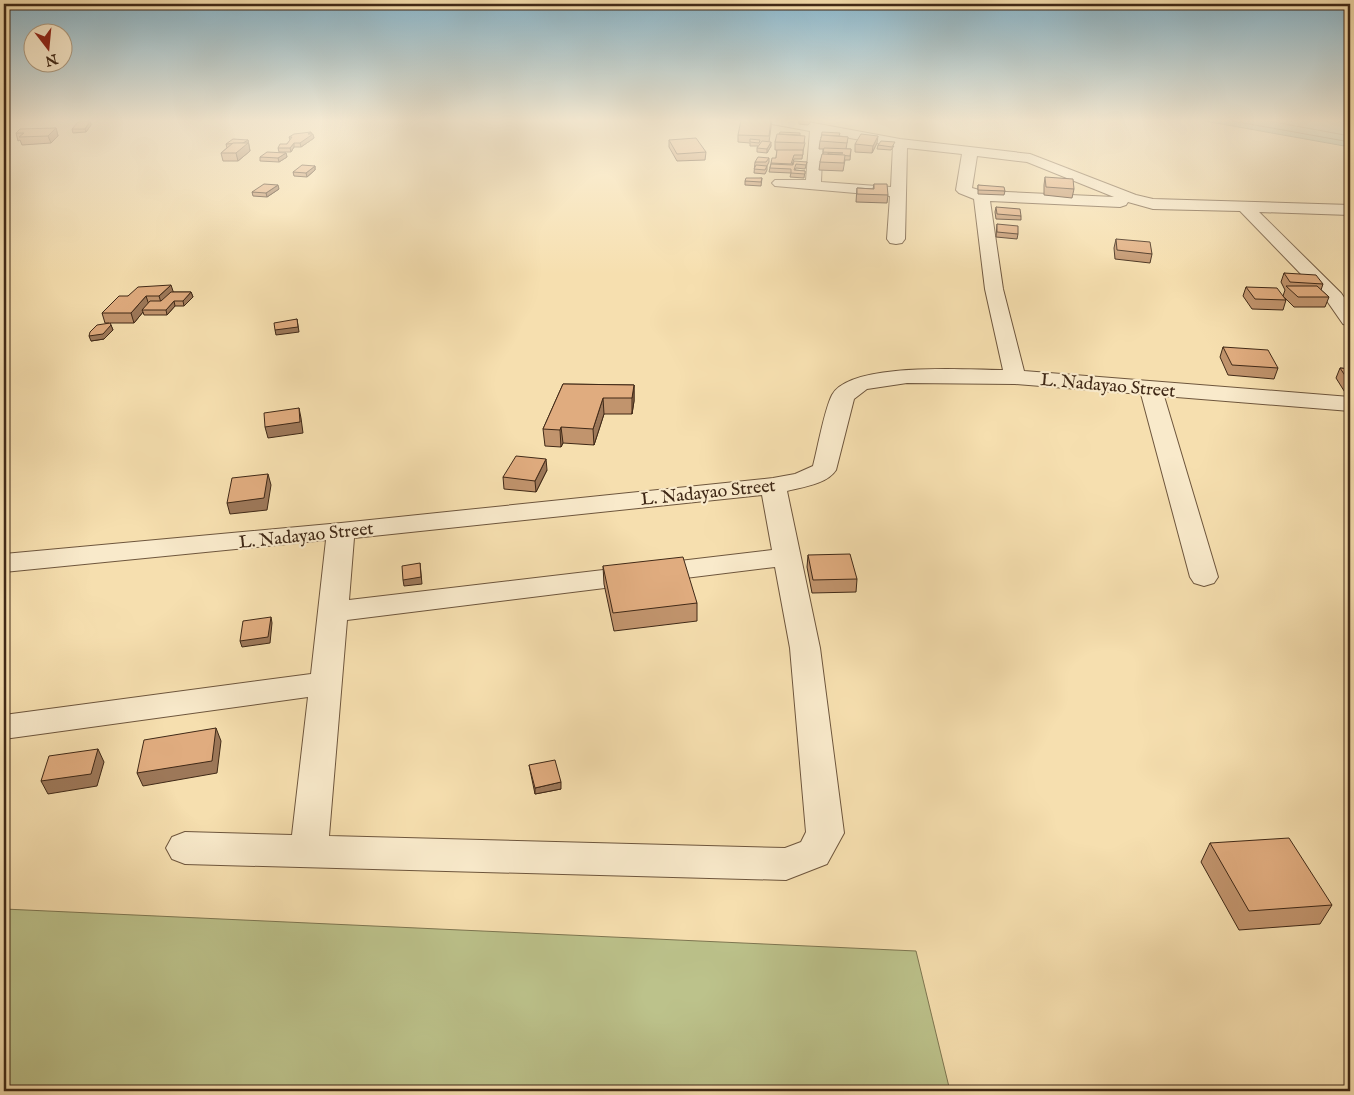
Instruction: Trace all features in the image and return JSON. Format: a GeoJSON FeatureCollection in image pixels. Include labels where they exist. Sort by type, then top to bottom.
{"type":"FeatureCollection","features":[{"type":"Feature","properties":{"kind":"street"},"geometry":{"type":"LineString","coordinates":[[813,171],[813,185]]}},
{"type":"Feature","properties":{"kind":"street"},"geometry":{"type":"LineString","coordinates":[[896,239],[899,171]]}},
{"type":"Feature","properties":{"kind":"street"},"geometry":{"type":"LineString","coordinates":[[967,171],[964,190],[981,196],[1350,210]]}},
{"type":"Feature","properties":{"kind":"street"},"geometry":{"type":"LineString","coordinates":[[1063,171],[1130,198],[1153,204]]}},
{"type":"Feature","properties":{"kind":"street"},"geometry":{"type":"LineString","coordinates":[[780,183],[898,192]]}},
{"type":"Feature","properties":{"kind":"street"},"geometry":{"type":"LineString","coordinates":[[981,196],[994,289],[1015,377]]}},
{"type":"Feature","properties":{"kind":"street"},"geometry":{"type":"LineString","coordinates":[[1244,206],[1334,297],[1350,320]]}},
{"type":"Feature","properties":{"kind":"street","name":"L. Nadayao Street"},"geometry":{"type":"LineString","coordinates":[[4,563],[340,532],[773,486],[802,480],[824,470],[842,396],[860,383],[907,376],[1015,377],[1350,404]]}},
{"type":"Feature","properties":{"kind":"street"},"geometry":{"type":"LineString","coordinates":[[1151,388],[1204,576]]}},
{"type":"Feature","properties":{"kind":"street"},"geometry":{"type":"LineString","coordinates":[[185,848],[251,848],[309,852],[786,864],[814,853],[825,833],[805,648],[773,486]]}},
{"type":"Feature","properties":{"kind":"street"},"geometry":{"type":"LineString","coordinates":[[309,852],[340,532]]}},
{"type":"Feature","properties":{"kind":"street"},"geometry":{"type":"LineString","coordinates":[[333,612],[787,557]]}},
{"type":"Feature","properties":{"kind":"street"},"geometry":{"type":"LineString","coordinates":[[4,727],[326,683]]}},
{"type":"Feature","properties":{"kind":"green space"},"geometry":{"type":"Polygon","coordinates":[[[4,909],[916,951],[950,1091],[4,1091],[4,909]]]}},
{"type":"Feature","properties":{"kind":"building"},"geometry":{"type":"Polygon","coordinates":[[[294,171],[308,171],[306,173],[294,171]]]}},
{"type":"Feature","properties":{"kind":"building"},"geometry":{"type":"Polygon","coordinates":[[[791,171],[805,171],[805,174],[791,173],[791,171]]]}},
{"type":"Feature","properties":{"kind":"building"},"geometry":{"type":"Polygon","coordinates":[[[1045,177],[1073,179],[1074,189],[1046,187],[1045,177]]]}},
{"type":"Feature","properties":{"kind":"building"},"geometry":{"type":"Polygon","coordinates":[[[746,178],[762,178],[761,182],[745,181],[746,178]]]}},
{"type":"Feature","properties":{"kind":"building"},"geometry":{"type":"Polygon","coordinates":[[[264,184],[278,185],[266,193],[252,192],[264,184]]]}},
{"type":"Feature","properties":{"kind":"building"},"geometry":{"type":"Polygon","coordinates":[[[874,184],[887,184],[888,195],[857,194],[857,188],[874,189],[874,184]]]}},
{"type":"Feature","properties":{"kind":"building"},"geometry":{"type":"Polygon","coordinates":[[[978,185],[1004,187],[1005,191],[978,190],[978,185]]]}},
{"type":"Feature","properties":{"kind":"building"},"geometry":{"type":"Polygon","coordinates":[[[996,207],[1020,209],[1021,216],[997,214],[996,207]]]}},
{"type":"Feature","properties":{"kind":"building"},"geometry":{"type":"Polygon","coordinates":[[[997,224],[1018,226],[1018,234],[997,232],[997,224]]]}},
{"type":"Feature","properties":{"kind":"building"},"geometry":{"type":"Polygon","coordinates":[[[1116,239],[1150,242],[1152,254],[1117,250],[1116,239]]]}},
{"type":"Feature","properties":{"kind":"building"},"geometry":{"type":"Polygon","coordinates":[[[1284,273],[1316,275],[1323,284],[1290,282],[1284,273]]]}},
{"type":"Feature","properties":{"kind":"building"},"geometry":{"type":"Polygon","coordinates":[[[171,285],[159,296],[146,296],[131,313],[102,313],[119,296],[128,296],[138,287],[171,285]]]}},
{"type":"Feature","properties":{"kind":"building"},"geometry":{"type":"Polygon","coordinates":[[[1286,286],[1317,286],[1329,297],[1298,297],[1286,286]]]}},
{"type":"Feature","properties":{"kind":"building"},"geometry":{"type":"Polygon","coordinates":[[[1246,287],[1277,288],[1286,300],[1255,299],[1246,287]]]}},
{"type":"Feature","properties":{"kind":"building"},"geometry":{"type":"Polygon","coordinates":[[[171,292],[191,292],[183,301],[174,301],[166,310],[142,310],[150,301],[161,301],[171,292]]]}},
{"type":"Feature","properties":{"kind":"building"},"geometry":{"type":"Polygon","coordinates":[[[297,319],[298,327],[275,330],[274,323],[297,319]]]}},
{"type":"Feature","properties":{"kind":"building"},"geometry":{"type":"Polygon","coordinates":[[[110,323],[111,325],[103,334],[89,336],[90,332],[97,325],[110,323]]]}},
{"type":"Feature","properties":{"kind":"building"},"geometry":{"type":"Polygon","coordinates":[[[1223,347],[1268,350],[1278,368],[1232,365],[1223,347]]]}},
{"type":"Feature","properties":{"kind":"building"},"geometry":{"type":"Polygon","coordinates":[[[1340,368],[1350,369],[1350,383],[1340,368]]]}},
{"type":"Feature","properties":{"kind":"building"},"geometry":{"type":"Polygon","coordinates":[[[563,384],[634,385],[632,398],[603,398],[593,429],[561,427],[560,430],[543,429],[563,384]]]}},
{"type":"Feature","properties":{"kind":"building"},"geometry":{"type":"Polygon","coordinates":[[[299,408],[300,422],[265,427],[264,413],[299,408]]]}},
{"type":"Feature","properties":{"kind":"building"},"geometry":{"type":"Polygon","coordinates":[[[516,456],[546,459],[535,481],[503,477],[516,456]]]}},
{"type":"Feature","properties":{"kind":"building"},"geometry":{"type":"Polygon","coordinates":[[[268,474],[264,498],[227,503],[232,478],[268,474]]]}},
{"type":"Feature","properties":{"kind":"building"},"geometry":{"type":"Polygon","coordinates":[[[850,554],[857,579],[813,580],[808,555],[850,554]]]}},
{"type":"Feature","properties":{"kind":"building"},"geometry":{"type":"Polygon","coordinates":[[[683,557],[697,603],[613,613],[603,566],[683,557]]]}},
{"type":"Feature","properties":{"kind":"building"},"geometry":{"type":"Polygon","coordinates":[[[420,563],[421,577],[403,580],[402,566],[420,563]]]}},
{"type":"Feature","properties":{"kind":"building"},"geometry":{"type":"Polygon","coordinates":[[[271,617],[268,637],[240,641],[243,621],[271,617]]]}},
{"type":"Feature","properties":{"kind":"building"},"geometry":{"type":"Polygon","coordinates":[[[216,728],[212,761],[137,773],[144,740],[216,728]]]}},
{"type":"Feature","properties":{"kind":"building"},"geometry":{"type":"Polygon","coordinates":[[[98,749],[91,774],[41,781],[49,756],[98,749]]]}},
{"type":"Feature","properties":{"kind":"building"},"geometry":{"type":"Polygon","coordinates":[[[555,760],[561,782],[535,788],[529,765],[555,760]]]}},
{"type":"Feature","properties":{"kind":"building"},"geometry":{"type":"Polygon","coordinates":[[[1289,838],[1332,905],[1249,911],[1210,843],[1289,838]]]}}]}
